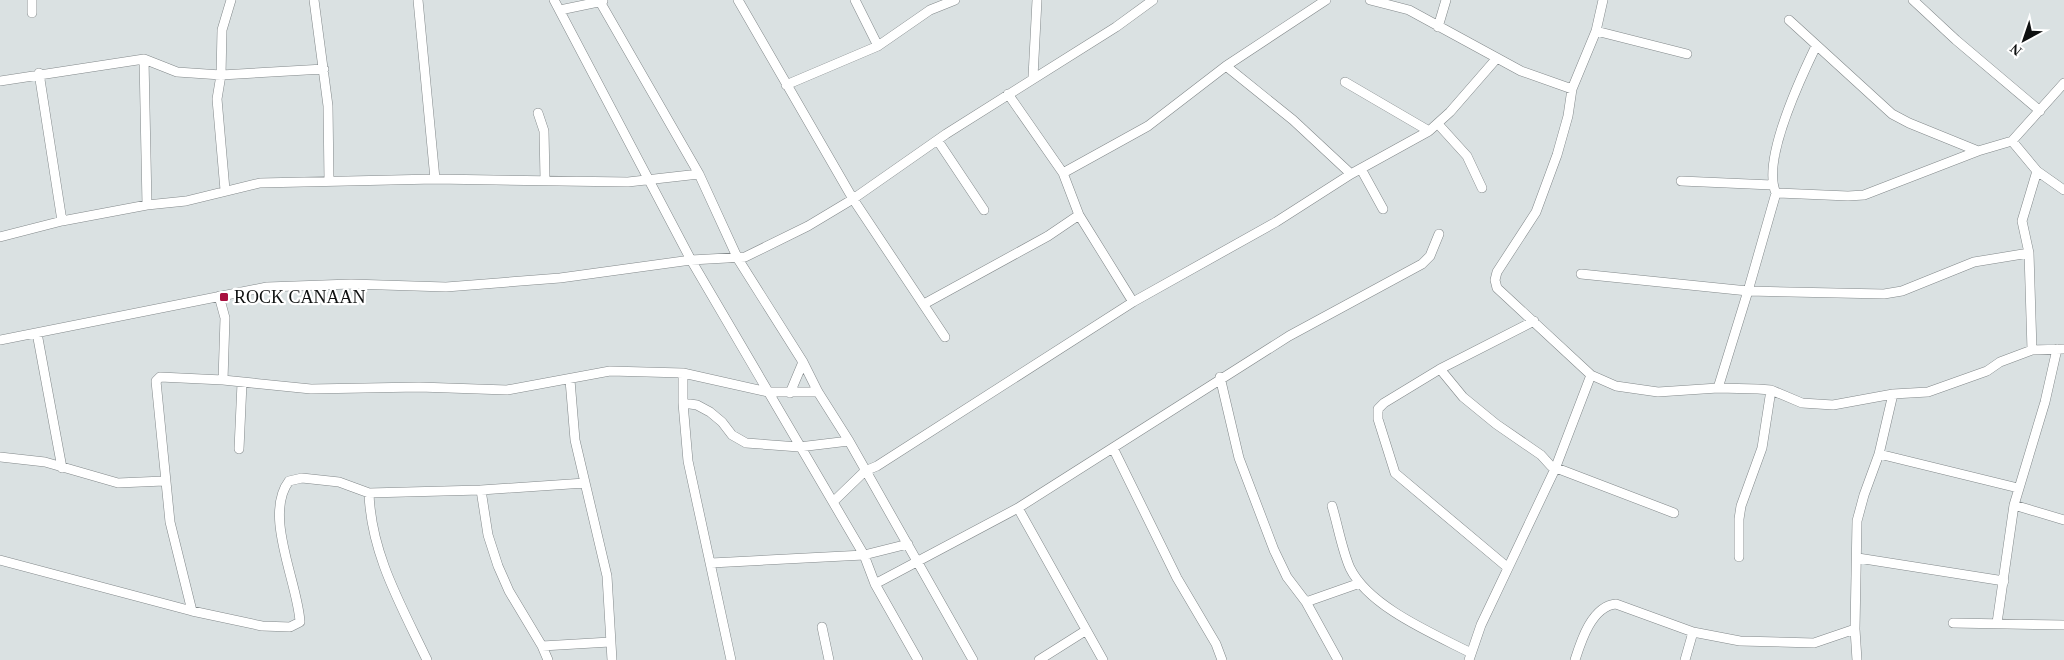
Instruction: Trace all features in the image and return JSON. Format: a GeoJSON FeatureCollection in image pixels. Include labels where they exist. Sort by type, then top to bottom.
{"type":"FeatureCollection","features":[{"type":"Feature","properties":{"kind":"street"},"geometry":{"type":"LineString","coordinates":[[32,0],[32,13]]}},
{"type":"Feature","properties":{"kind":"street"},"geometry":{"type":"LineString","coordinates":[[225,190],[217,99],[221,75],[222,30],[231,0]]}},
{"type":"Feature","properties":{"kind":"street"},"geometry":{"type":"LineString","coordinates":[[314,0],[328,106],[329,181]]}},
{"type":"Feature","properties":{"kind":"street"},"geometry":{"type":"LineString","coordinates":[[418,0],[435,180]]}},
{"type":"Feature","properties":{"kind":"street"},"geometry":{"type":"LineString","coordinates":[[554,0],[691,260],[748,354],[799,447],[864,555],[875,584],[918,660]]}},
{"type":"Feature","properties":{"kind":"street"},"geometry":{"type":"LineString","coordinates":[[738,0],[853,200],[945,337]]}},
{"type":"Feature","properties":{"kind":"street"},"geometry":{"type":"LineString","coordinates":[[855,0],[878,46]]}},
{"type":"Feature","properties":{"kind":"street"},"geometry":{"type":"LineString","coordinates":[[786,86],[878,46],[930,10],[955,0]]}},
{"type":"Feature","properties":{"kind":"street"},"geometry":{"type":"LineString","coordinates":[[1033,77],[1037,0]]}},
{"type":"Feature","properties":{"kind":"street"},"geometry":{"type":"LineString","coordinates":[[0,340],[267,286],[351,284],[446,287],[570,276],[691,260],[738,259],[808,226],[853,200],[1033,77],[1116,27],[1153,0]]}},
{"type":"Feature","properties":{"kind":"street"},"geometry":{"type":"LineString","coordinates":[[1064,173],[1148,126],[1226,66],[1326,0]]}},
{"type":"Feature","properties":{"kind":"street"},"geometry":{"type":"LineString","coordinates":[[1370,0],[1409,10],[1522,71],[1572,89]]}},
{"type":"Feature","properties":{"kind":"street"},"geometry":{"type":"LineString","coordinates":[[1438,27],[1446,0]]}},
{"type":"Feature","properties":{"kind":"street"},"geometry":{"type":"LineString","coordinates":[[1914,0],[1956,40],[2040,111]]}},
{"type":"Feature","properties":{"kind":"street"},"geometry":{"type":"LineString","coordinates":[[560,10],[601,1],[699,174],[738,259],[803,362],[818,392],[849,441],[973,660]]}},
{"type":"Feature","properties":{"kind":"street"},"geometry":{"type":"LineString","coordinates":[[1601,2],[1596,31],[1572,89],[1557,155],[1536,212],[1497,272],[1495,280],[1497,288],[1591,375],[1616,386],[1644,391],[1672,392],[1718,388],[1771,390],[1802,403],[1823,406],[1940,388],[1987,371],[2000,362],[2032,350],[2060,349],[2014,505],[1997,623]]}},
{"type":"Feature","properties":{"kind":"street"},"geometry":{"type":"LineString","coordinates":[[1789,20],[1900,119],[1978,151]]}},
{"type":"Feature","properties":{"kind":"street"},"geometry":{"type":"LineString","coordinates":[[1596,31],[1687,54]]}},
{"type":"Feature","properties":{"kind":"street"},"geometry":{"type":"LineString","coordinates":[[1718,388],[1748,292],[1774,189],[1774,161],[1785,118],[1798,83],[1816,46]]}},
{"type":"Feature","properties":{"kind":"street"},"geometry":{"type":"LineString","coordinates":[[833,502],[865,471],[878,466],[959,415],[1133,302],[1276,222],[1351,174],[1429,131],[1438,124],[1497,58]]}},
{"type":"Feature","properties":{"kind":"street"},"geometry":{"type":"LineString","coordinates":[[144,59],[147,205]]}},
{"type":"Feature","properties":{"kind":"street"},"geometry":{"type":"LineString","coordinates":[[0,80],[144,59],[177,72],[221,75],[324,69]]}},
{"type":"Feature","properties":{"kind":"street"},"geometry":{"type":"LineString","coordinates":[[1226,66],[1293,120],[1351,174]]}},
{"type":"Feature","properties":{"kind":"street"},"geometry":{"type":"LineString","coordinates":[[40,73],[62,222]]}},
{"type":"Feature","properties":{"kind":"street"},"geometry":{"type":"LineString","coordinates":[[1345,82],[1429,131]]}},
{"type":"Feature","properties":{"kind":"street"},"geometry":{"type":"LineString","coordinates":[[1681,181],[1848,196],[1864,195],[1978,151],[2012,141],[2064,83]]}},
{"type":"Feature","properties":{"kind":"street"},"geometry":{"type":"LineString","coordinates":[[1008,94],[1064,173],[1080,215],[1133,302]]}},
{"type":"Feature","properties":{"kind":"street"},"geometry":{"type":"LineString","coordinates":[[538,113],[544,131],[545,179]]}},
{"type":"Feature","properties":{"kind":"street"},"geometry":{"type":"LineString","coordinates":[[1438,124],[1468,156],[1482,188]]}},
{"type":"Feature","properties":{"kind":"street"},"geometry":{"type":"LineString","coordinates":[[938,141],[984,210]]}},
{"type":"Feature","properties":{"kind":"street"},"geometry":{"type":"LineString","coordinates":[[2012,141],[2037,171],[2064,190]]}},
{"type":"Feature","properties":{"kind":"street"},"geometry":{"type":"LineString","coordinates":[[1361,169],[1383,209]]}},
{"type":"Feature","properties":{"kind":"street"},"geometry":{"type":"LineString","coordinates":[[2032,350],[2029,253],[2022,221],[2037,171]]}},
{"type":"Feature","properties":{"kind":"street"},"geometry":{"type":"LineString","coordinates":[[0,238],[62,222],[147,205],[186,201],[260,183],[545,179],[648,181],[699,174]]}},
{"type":"Feature","properties":{"kind":"street"},"geometry":{"type":"LineString","coordinates":[[924,304],[1048,236],[1080,215]]}},
{"type":"Feature","properties":{"kind":"street"},"geometry":{"type":"LineString","coordinates":[[875,584],[1018,508],[1114,448],[1220,377],[1289,336],[1422,264],[1430,256],[1439,234]]}},
{"type":"Feature","properties":{"kind":"street"},"geometry":{"type":"LineString","coordinates":[[1581,274],[1748,292],[1893,293],[1974,262],[2029,253]]}},
{"type":"Feature","properties":{"kind":"street"},"geometry":{"type":"LineString","coordinates":[[219,296],[225,318],[223,380]]}},
{"type":"Feature","properties":{"kind":"street"},"geometry":{"type":"LineString","coordinates":[[1507,567],[1400,477],[1393,469],[1378,419],[1378,410],[1384,403],[1440,369],[1534,321]]}},
{"type":"Feature","properties":{"kind":"street"},"geometry":{"type":"LineString","coordinates":[[37,333],[62,468]]}},
{"type":"Feature","properties":{"kind":"street"},"geometry":{"type":"LineString","coordinates":[[790,393],[803,362]]}},
{"type":"Feature","properties":{"kind":"street"},"geometry":{"type":"LineString","coordinates":[[1440,369],[1463,397],[1556,469],[1674,513]]}},
{"type":"Feature","properties":{"kind":"street"},"geometry":{"type":"LineString","coordinates":[[192,611],[170,522],[164,481],[161,453],[162,436],[156,381],[160,377],[223,380],[311,388],[419,387],[507,390],[570,380],[596,372],[610,371],[683,373],[768,392],[818,392]]}},
{"type":"Feature","properties":{"kind":"street"},"geometry":{"type":"LineString","coordinates":[[683,373],[683,403],[688,461],[731,660]]}},
{"type":"Feature","properties":{"kind":"street"},"geometry":{"type":"LineString","coordinates":[[1332,506],[1350,568],[1360,583],[1394,613],[1470,656],[1507,567],[1556,469],[1591,375]]}},
{"type":"Feature","properties":{"kind":"street"},"geometry":{"type":"LineString","coordinates":[[1220,377],[1239,458],[1274,550],[1287,577],[1306,602],[1338,660]]}},
{"type":"Feature","properties":{"kind":"street"},"geometry":{"type":"LineString","coordinates":[[570,380],[575,440],[606,569],[612,660]]}},
{"type":"Feature","properties":{"kind":"street"},"geometry":{"type":"LineString","coordinates":[[239,449],[242,383]]}},
{"type":"Feature","properties":{"kind":"street"},"geometry":{"type":"LineString","coordinates":[[1740,557],[1740,512],[1762,448],[1771,390]]}},
{"type":"Feature","properties":{"kind":"street"},"geometry":{"type":"LineString","coordinates":[[1857,660],[1855,629],[1858,558],[1857,521],[1864,495],[1880,454],[1893,394]]}},
{"type":"Feature","properties":{"kind":"street"},"geometry":{"type":"LineString","coordinates":[[683,403],[697,405],[710,412],[722,422],[732,435],[746,443],[799,447],[849,441]]}},
{"type":"Feature","properties":{"kind":"street"},"geometry":{"type":"LineString","coordinates":[[1114,448],[1177,578],[1216,644],[1222,660]]}},
{"type":"Feature","properties":{"kind":"street"},"geometry":{"type":"LineString","coordinates":[[1880,454],[2018,488]]}},
{"type":"Feature","properties":{"kind":"street"},"geometry":{"type":"LineString","coordinates":[[0,457],[35,460],[118,483],[164,481]]}},
{"type":"Feature","properties":{"kind":"street"},"geometry":{"type":"LineString","coordinates":[[0,560],[192,611],[262,626],[290,627],[300,622],[290,572],[282,545],[280,496],[288,481],[302,478],[339,482],[369,493],[481,490],[585,483]]}},
{"type":"Feature","properties":{"kind":"street"},"geometry":{"type":"LineString","coordinates":[[481,490],[488,535],[498,566],[548,660]]}},
{"type":"Feature","properties":{"kind":"street"},"geometry":{"type":"LineString","coordinates":[[369,493],[370,520],[386,573],[427,660]]}},
{"type":"Feature","properties":{"kind":"street"},"geometry":{"type":"LineString","coordinates":[[2014,505],[2064,520]]}},
{"type":"Feature","properties":{"kind":"street"},"geometry":{"type":"LineString","coordinates":[[1018,508],[1085,631],[1103,660]]}},
{"type":"Feature","properties":{"kind":"street"},"geometry":{"type":"LineString","coordinates":[[711,563],[864,555],[908,544]]}},
{"type":"Feature","properties":{"kind":"street"},"geometry":{"type":"LineString","coordinates":[[1858,558],[2004,581]]}},
{"type":"Feature","properties":{"kind":"street"},"geometry":{"type":"LineString","coordinates":[[1306,602],[1360,583]]}},
{"type":"Feature","properties":{"kind":"street"},"geometry":{"type":"LineString","coordinates":[[1575,660],[1583,638],[1598,613],[1611,604],[1616,604],[1693,632],[1740,641],[1814,643],[1855,629]]}},
{"type":"Feature","properties":{"kind":"street"},"geometry":{"type":"LineString","coordinates":[[1954,623],[2064,625]]}},
{"type":"Feature","properties":{"kind":"street"},"geometry":{"type":"LineString","coordinates":[[822,627],[829,660]]}},
{"type":"Feature","properties":{"kind":"street"},"geometry":{"type":"LineString","coordinates":[[1039,660],[1085,631]]}},
{"type":"Feature","properties":{"kind":"street"},"geometry":{"type":"LineString","coordinates":[[1685,660],[1693,632]]}},
{"type":"Feature","properties":{"kind":"street"},"geometry":{"type":"LineString","coordinates":[[542,646],[610,642]]}},
{"type":"Feature","properties":{"kind":"place","name":"ROCK CANAAN"},"geometry":{"type":"Point","coordinates":[224,297]}}]}
